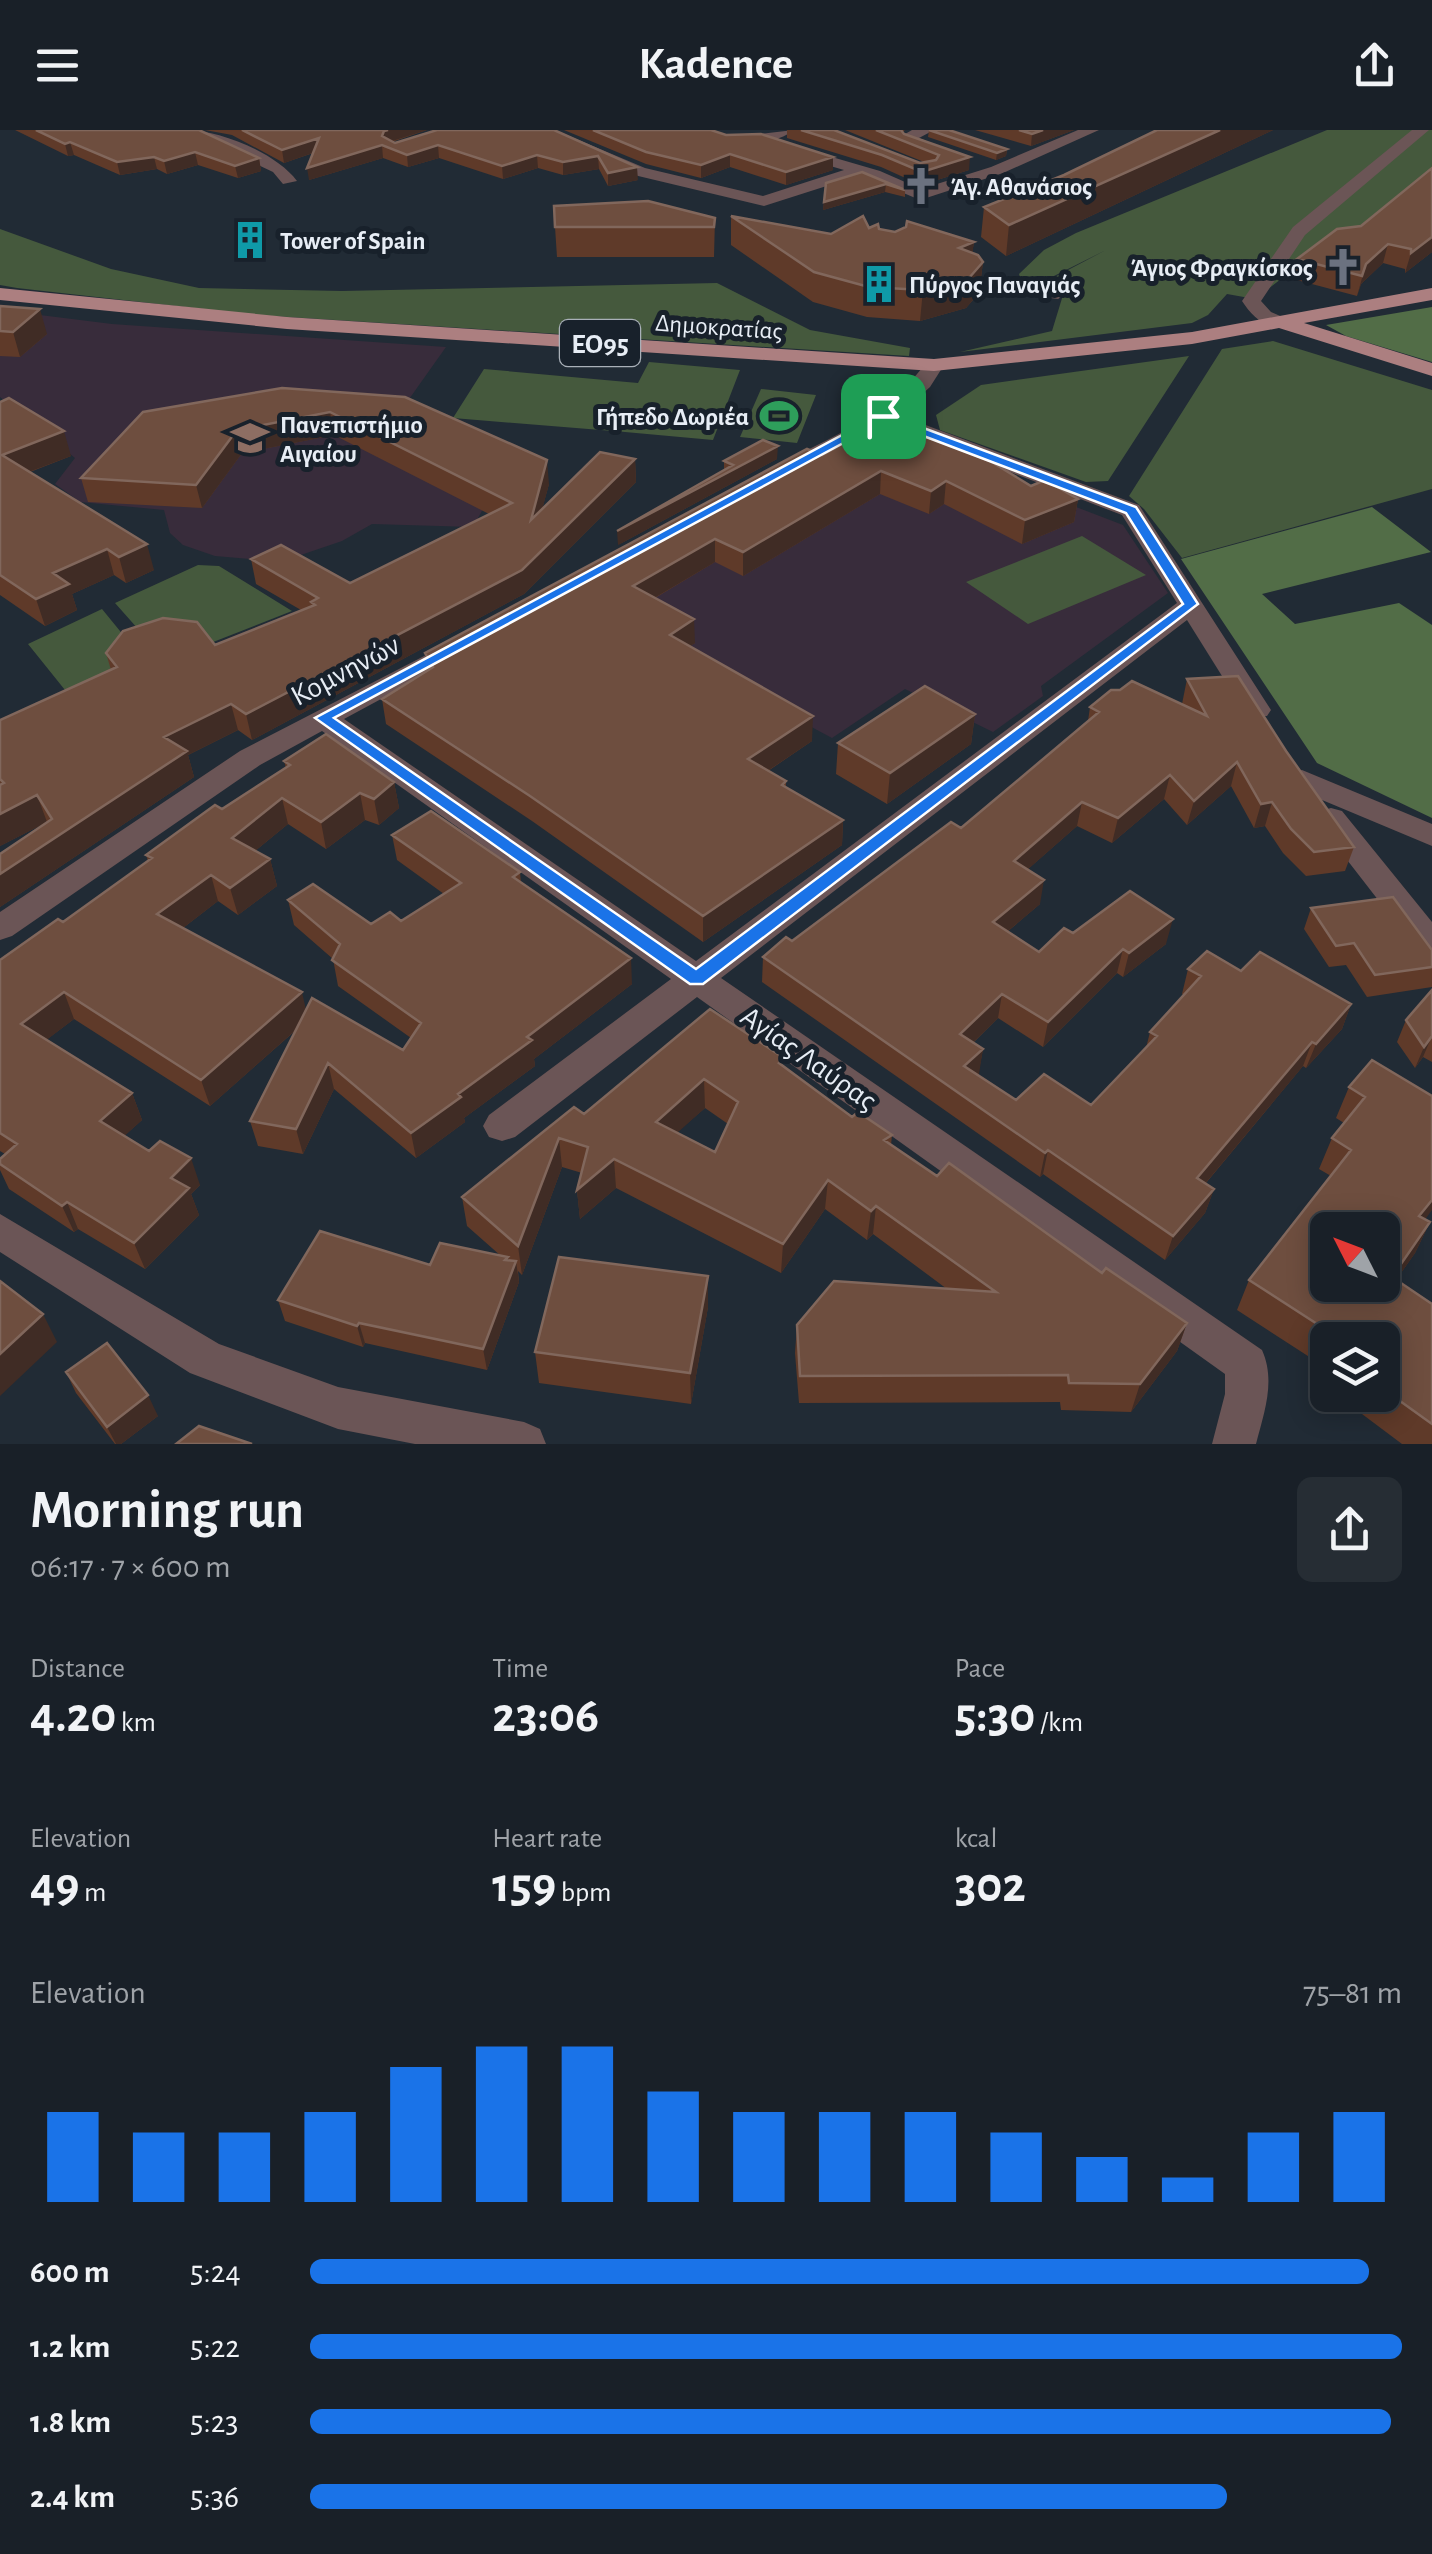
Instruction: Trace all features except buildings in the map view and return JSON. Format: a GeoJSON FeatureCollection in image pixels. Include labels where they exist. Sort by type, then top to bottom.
{"type":"FeatureCollection","features":[{"type":"Feature","properties":{"kind":"main road","name":"Δημοκρατίας"},"geometry":{"type":"LineString","coordinates":[[0,294],[268,322],[934,365],[1158,342],[1432,294]]}},
{"type":"Feature","properties":{"kind":"main road","name":"ΕΟ95"},"geometry":{"type":"LineString","coordinates":[[1278,322],[1432,370]]}},
{"type":"Feature","properties":{"kind":"street"},"geometry":{"type":"LineString","coordinates":[[193,130],[279,169],[289,182]]}},
{"type":"Feature","properties":{"kind":"street"},"geometry":{"type":"LineString","coordinates":[[542,130],[640,172],[764,201],[862,170]]}},
{"type":"Feature","properties":{"kind":"street"},"geometry":{"type":"LineString","coordinates":[[697,130],[730,141],[778,133],[920,195],[997,170],[1091,130]]}},
{"type":"Feature","properties":{"kind":"street"},"geometry":{"type":"LineString","coordinates":[[926,130],[908,136],[909,140],[997,170]]}},
{"type":"Feature","properties":{"kind":"street"},"geometry":{"type":"LineString","coordinates":[[1032,130],[1067,139]]}},
{"type":"Feature","properties":{"kind":"street"},"geometry":{"type":"LineString","coordinates":[[1278,322],[1264,316],[1251,301],[1299,231],[1421,130]]}},
{"type":"Feature","properties":{"kind":"street"},"geometry":{"type":"LineString","coordinates":[[565,140],[584,135]]}},
{"type":"Feature","properties":{"kind":"street"},"geometry":{"type":"LineString","coordinates":[[1011,149],[1029,154]]}},
{"type":"Feature","properties":{"kind":"street"},"geometry":{"type":"LineString","coordinates":[[890,180],[908,174]]}},
{"type":"Feature","properties":{"kind":"street"},"geometry":{"type":"LineString","coordinates":[[987,285],[1058,293]]}},
{"type":"Feature","properties":{"kind":"street"},"geometry":{"type":"LineString","coordinates":[[757,486],[883,416],[928,378],[934,365]]}},
{"type":"Feature","properties":{"kind":"street"},"geometry":{"type":"LineString","coordinates":[[883,416],[1131,510],[1272,732]]}},
{"type":"Feature","properties":{"kind":"street"},"geometry":{"type":"LineString","coordinates":[[502,1126],[1191,604]]}},
{"type":"Feature","properties":{"kind":"street","name":"Κομνηνών"},"geometry":{"type":"LineString","coordinates":[[0,928],[250,758],[492,629]]}},
{"type":"Feature","properties":{"kind":"street","name":"Αγίας Λαύρας"},"geometry":{"type":"LineString","coordinates":[[323,718],[1247,1364],[1247,1394],[1234,1444]]}},
{"type":"Feature","properties":{"kind":"street"},"geometry":{"type":"LineString","coordinates":[[1432,836],[1304,778],[1386,892],[1432,945]]}},
{"type":"Feature","properties":{"kind":"street"},"geometry":{"type":"LineString","coordinates":[[0,1231],[205,1359],[338,1408],[524,1444]]}},
{"type":"Feature","properties":{"kind":"shaded area","name":"Πανεπιστήμιο Αιγαίου"},"geometry":{"type":"Polygon","coordinates":[[[0,310],[112,324],[446,347],[407,402],[508,464],[473,527],[372,524],[342,541],[292,558],[215,556],[183,545],[170,533],[164,510],[80,502],[55,484],[75,458],[0,397],[0,310]]]}},
{"type":"Feature","properties":{"kind":"shaded area"},"geometry":{"type":"Polygon","coordinates":[[[912,444],[1123,525],[1168,593],[1041,686],[1043,696],[993,732],[905,689],[832,738],[580,603],[912,444]]]}},
{"type":"Feature","properties":{"kind":"green space"},"geometry":{"type":"Polygon","coordinates":[[[1327,130],[1432,130],[1432,233],[1324,246],[1255,299],[1227,294],[1208,315],[1192,323],[960,352],[1052,331],[1063,295],[1049,280],[1106,250],[1046,280],[1055,290],[1023,287],[1019,274],[1044,250],[1076,233],[1327,130]]]}},
{"type":"Feature","properties":{"kind":"green space"},"geometry":{"type":"Polygon","coordinates":[[[0,229],[111,269],[199,288],[342,291],[717,283],[810,330],[910,348],[909,356],[256,315],[17,288],[0,285],[0,229]]]}},
{"type":"Feature","properties":{"kind":"green space"},"geometry":{"type":"Polygon","coordinates":[[[1432,307],[1432,362],[1346,336],[1326,325],[1432,307]]]}},
{"type":"Feature","properties":{"kind":"green space"},"geometry":{"type":"Polygon","coordinates":[[[1273,341],[1432,390],[1432,489],[1182,558],[1129,496],[1222,349],[1273,341]]]}},
{"type":"Feature","properties":{"kind":"green space"},"geometry":{"type":"Polygon","coordinates":[[[1189,356],[1108,481],[1086,482],[940,430],[936,415],[981,385],[1189,356]]]}},
{"type":"Feature","properties":{"kind":"green space"},"geometry":{"type":"Polygon","coordinates":[[[649,362],[740,370],[713,440],[614,431],[616,426],[613,431],[453,418],[484,369],[638,383],[649,362]]]}},
{"type":"Feature","properties":{"kind":"green space","name":"Γήπεδο Δωριέα"},"geometry":{"type":"Polygon","coordinates":[[[761,389],[816,395],[797,443],[740,437],[761,389]]]}},
{"type":"Feature","properties":{"kind":"green space"},"geometry":{"type":"Polygon","coordinates":[[[1372,507],[1431,552],[1262,594],[1295,624],[1399,603],[1432,625],[1432,818],[1317,763],[1181,559],[1372,507]]]}},
{"type":"Feature","properties":{"kind":"green space"},"geometry":{"type":"Polygon","coordinates":[[[1082,536],[1146,575],[1028,624],[966,582],[1082,536]]]}},
{"type":"Feature","properties":{"kind":"green space"},"geometry":{"type":"Polygon","coordinates":[[[198,565],[219,566],[292,611],[203,646],[154,647],[115,603],[198,565]]]}},
{"type":"Feature","properties":{"kind":"green space"},"geometry":{"type":"Polygon","coordinates":[[[102,609],[138,653],[73,700],[28,644],[102,609]]]}},
{"type":"Feature","properties":{"kind":"place","name":"Άγ. Αθανάσιος"},"geometry":{"type":"Point","coordinates":[921,186]}},
{"type":"Feature","properties":{"kind":"place","name":"Tower of Spain"},"geometry":{"type":"Point","coordinates":[250,240]}},
{"type":"Feature","properties":{"kind":"place","name":"Άγιος Φραγκίσκος"},"geometry":{"type":"Point","coordinates":[1343,267]}},
{"type":"Feature","properties":{"kind":"place","name":"Πύργος Παναγιάς"},"geometry":{"type":"Point","coordinates":[879,284]}},
{"type":"Feature","properties":{"kind":"place","name":"Γήπεδο Δωριέα"},"geometry":{"type":"Point","coordinates":[779,416]}},
{"type":"Feature","properties":{"kind":"place","name":"Πανεπιστήμιο Αιγαίου"},"geometry":{"type":"Point","coordinates":[250,438]}},
{"type":"Feature","properties":{"kind":"route"},"geometry":{"type":"LineString","coordinates":[[883,416],[1131,510],[1148,531],[1191,604],[696,979],[323,718],[659,539],[883,416]]}}]}
